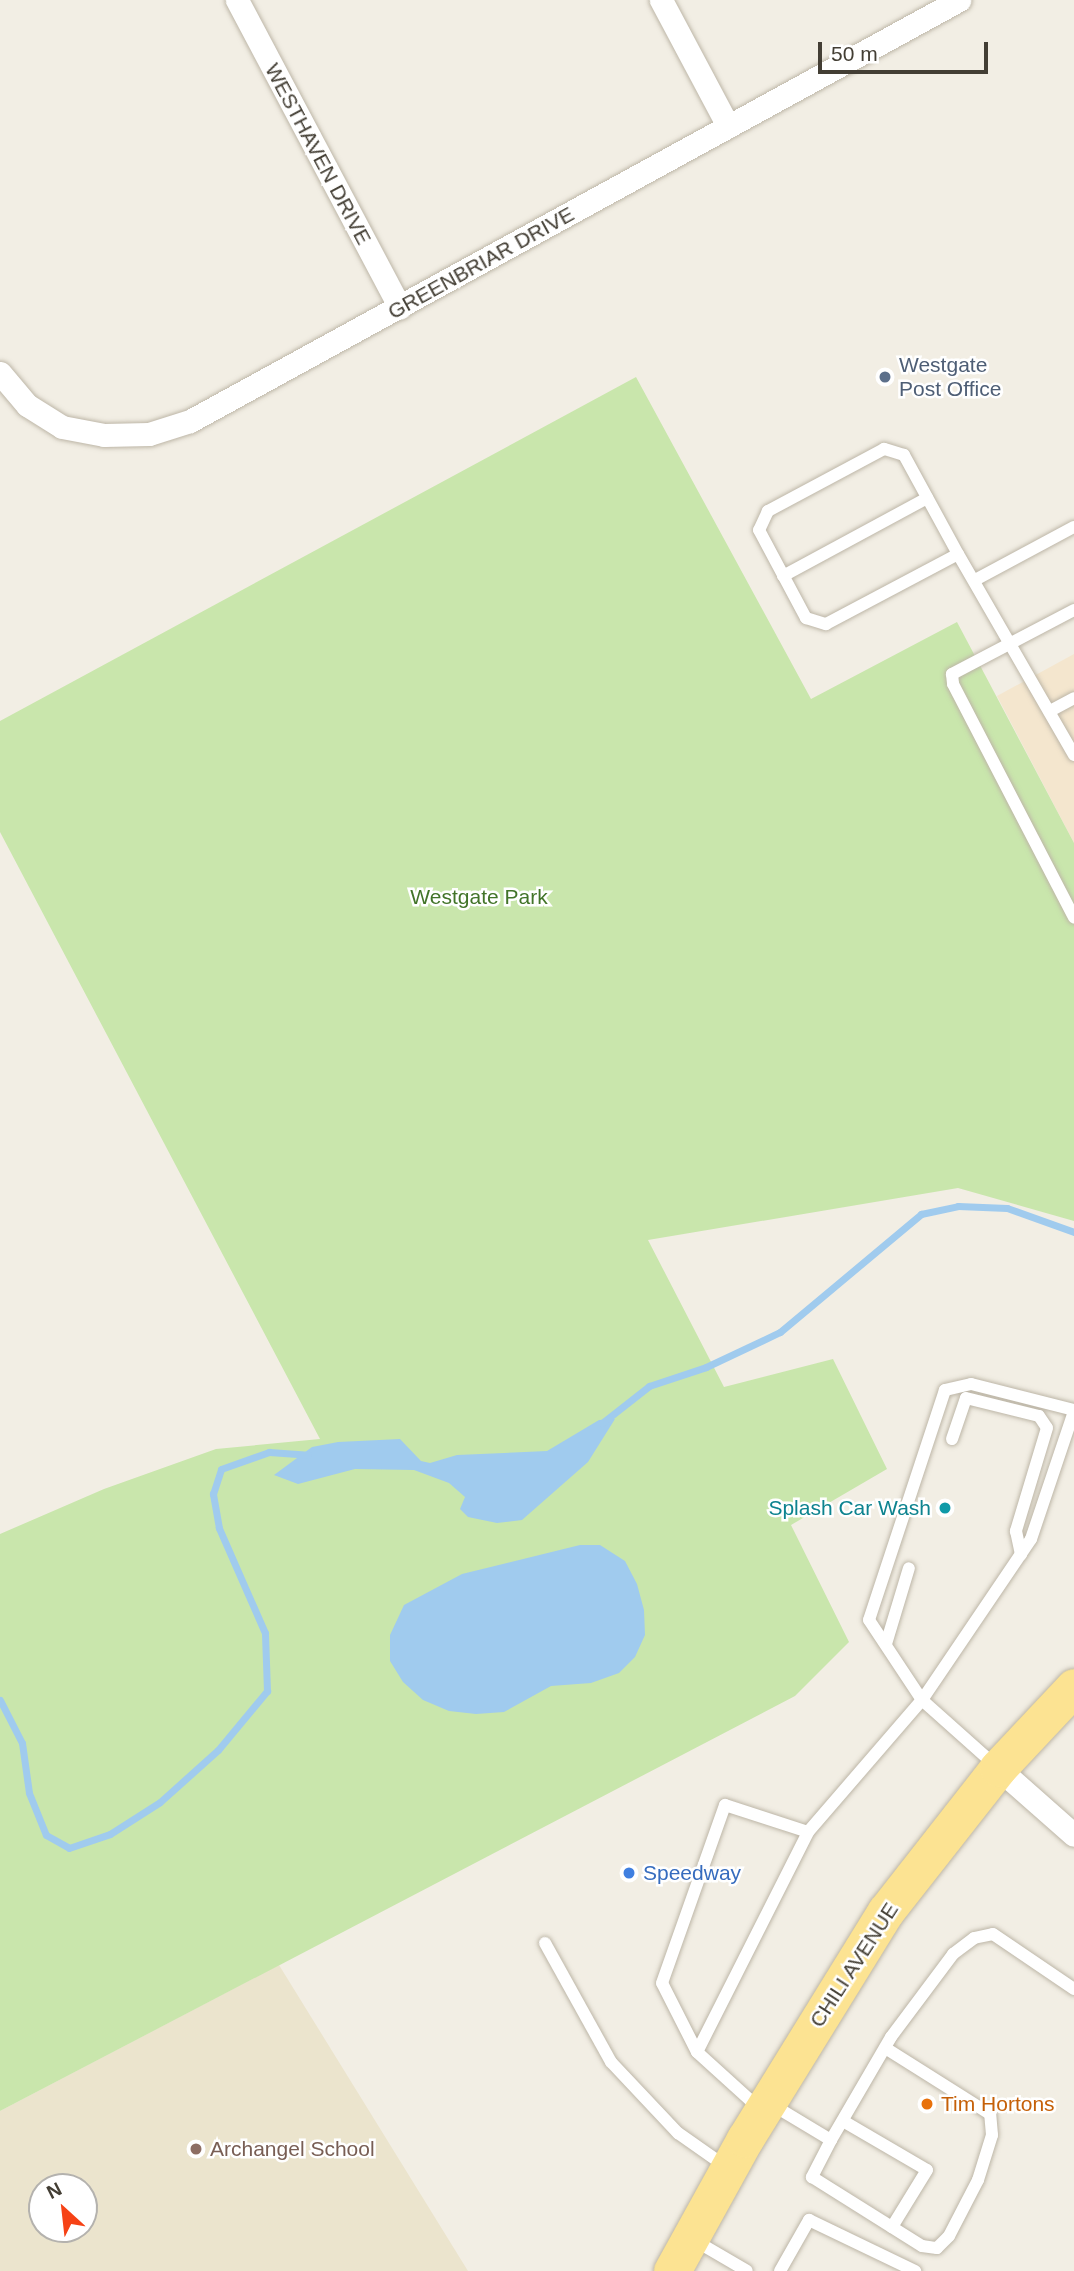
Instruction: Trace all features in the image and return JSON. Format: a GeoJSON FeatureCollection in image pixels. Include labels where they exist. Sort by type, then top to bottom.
{"type":"FeatureCollection","features":[{"type":"Feature","properties":{"kind":"main road","name":"CHILI AVENUE"},"geometry":{"type":"LineString","coordinates":[[672,2271],[765,2106],[886,1911],[998,1768],[1074,1688]]}},
{"type":"Feature","properties":{"kind":"street","name":"WESTHAVEN DRIVE"},"geometry":{"type":"LineString","coordinates":[[237,0],[400,308]]}},
{"type":"Feature","properties":{"kind":"street"},"geometry":{"type":"LineString","coordinates":[[660,0],[728,126]]}},
{"type":"Feature","properties":{"kind":"street","name":"GREENBRIAR DRIVE"},"geometry":{"type":"LineString","coordinates":[[0,373],[27,405],[62,426],[104,435],[149,434],[190,421],[959,0]]}},
{"type":"Feature","properties":{"kind":"street"},"geometry":{"type":"LineString","coordinates":[[998,1768],[1074,1835]]}},
{"type":"Feature","properties":{"kind":"lane"},"geometry":{"type":"LineString","coordinates":[[958,554],[826,624],[806,618],[759,530],[768,510],[884,449],[904,455],[1074,755]]}},
{"type":"Feature","properties":{"kind":"lane"},"geometry":{"type":"LineString","coordinates":[[783,576],[927,498]]}},
{"type":"Feature","properties":{"kind":"lane"},"geometry":{"type":"LineString","coordinates":[[975,580],[1074,527]]}},
{"type":"Feature","properties":{"kind":"lane"},"geometry":{"type":"LineString","coordinates":[[1074,610],[952,674],[953,684],[1074,917]]}},
{"type":"Feature","properties":{"kind":"lane"},"geometry":{"type":"LineString","coordinates":[[1050,711],[1074,698]]}},
{"type":"Feature","properties":{"kind":"lane"},"geometry":{"type":"LineString","coordinates":[[697,2052],[808,1832],[922,1700],[1031,1539],[1074,1410],[971,1384],[945,1390],[869,1620],[922,1700],[998,1768]]}},
{"type":"Feature","properties":{"kind":"lane"},"geometry":{"type":"LineString","coordinates":[[952,1439],[966,1398],[1039,1416],[1048,1428],[1016,1531],[1021,1554]]}},
{"type":"Feature","properties":{"kind":"lane"},"geometry":{"type":"LineString","coordinates":[[886,1644],[909,1568]]}},
{"type":"Feature","properties":{"kind":"lane"},"geometry":{"type":"LineString","coordinates":[[808,1832],[725,1805],[662,1983],[697,2052],[765,2106],[831,2140]]}},
{"type":"Feature","properties":{"kind":"lane"},"geometry":{"type":"LineString","coordinates":[[885,2048],[976,2101],[990,2114],[992,2135],[978,2180],[948,2236],[937,2248],[922,2246],[813,2177],[831,2140],[885,2048],[953,1954],[974,1938],[993,1934],[1074,1989]]}},
{"type":"Feature","properties":{"kind":"lane"},"geometry":{"type":"LineString","coordinates":[[545,1943],[611,2062],[678,2133],[729,2169]]}},
{"type":"Feature","properties":{"kind":"lane"},"geometry":{"type":"LineString","coordinates":[[843,2121],[927,2170],[892,2228]]}},
{"type":"Feature","properties":{"kind":"lane"},"geometry":{"type":"LineString","coordinates":[[780,2271],[809,2220],[915,2271]]}},
{"type":"Feature","properties":{"kind":"lane"},"geometry":{"type":"LineString","coordinates":[[691,2238],[747,2271]]}},
{"type":"Feature","properties":{"kind":"shaded area"},"geometry":{"type":"Polygon","coordinates":[[[1074,654],[1074,843],[997,696],[1074,654]]]}},
{"type":"Feature","properties":{"kind":"shaded area","name":"Archangel School"},"geometry":{"type":"Polygon","coordinates":[[[279,1965],[468,2271],[0,2271],[0,2111],[279,1965]]]}},
{"type":"Feature","properties":{"kind":"green space","name":"Westgate Park"},"geometry":{"type":"Polygon","coordinates":[[[636,377],[811,699],[957,622],[1074,843],[1074,1221],[958,1188],[648,1240],[724,1387],[833,1359],[887,1469],[791,1525],[849,1642],[795,1696],[0,2111],[0,1534],[104,1489],[216,1449],[320,1439],[0,832],[0,721],[636,377]]]}},
{"type":"Feature","properties":{"kind":"water"},"geometry":{"type":"Polygon","coordinates":[[[615,1419],[588,1462],[522,1520],[497,1523],[468,1517],[460,1509],[465,1497],[449,1483],[414,1470],[355,1469],[298,1484],[274,1475],[312,1447],[338,1442],[400,1439],[421,1461],[430,1463],[457,1455],[547,1451],[599,1420],[615,1419]]]}},
{"type":"Feature","properties":{"kind":"water"},"geometry":{"type":"Polygon","coordinates":[[[580,1545],[600,1545],[625,1561],[637,1584],[644,1610],[645,1635],[635,1657],[619,1673],[591,1683],[551,1686],[504,1712],[476,1714],[449,1711],[423,1700],[403,1682],[390,1661],[390,1635],[404,1605],[462,1574],[580,1545]]]}},
{"type":"Feature","properties":{"kind":"waterway"},"geometry":{"type":"LineString","coordinates":[[602,1423],[649,1386],[706,1367],[780,1332],[921,1214],[958,1206],[1007,1208],[1074,1232]]}},
{"type":"Feature","properties":{"kind":"waterway"},"geometry":{"type":"LineString","coordinates":[[0,1700],[22,1743],[29,1793],[46,1835],[69,1848],[110,1834],[160,1802],[218,1750],[267,1691],[265,1633],[219,1528],[213,1494],[221,1469],[269,1452],[308,1455]]}},
{"type":"Feature","properties":{"kind":"place","name":"Westgate Post Office"},"geometry":{"type":"Point","coordinates":[885,377]}},
{"type":"Feature","properties":{"kind":"place","name":"Splash Car Wash"},"geometry":{"type":"Point","coordinates":[945,1508]}},
{"type":"Feature","properties":{"kind":"place","name":"Speedway"},"geometry":{"type":"Point","coordinates":[629,1873]}},
{"type":"Feature","properties":{"kind":"place","name":"Tim Hortons"},"geometry":{"type":"Point","coordinates":[927,2104]}},
{"type":"Feature","properties":{"kind":"place","name":"Archangel School"},"geometry":{"type":"Point","coordinates":[196,2149]}}]}
